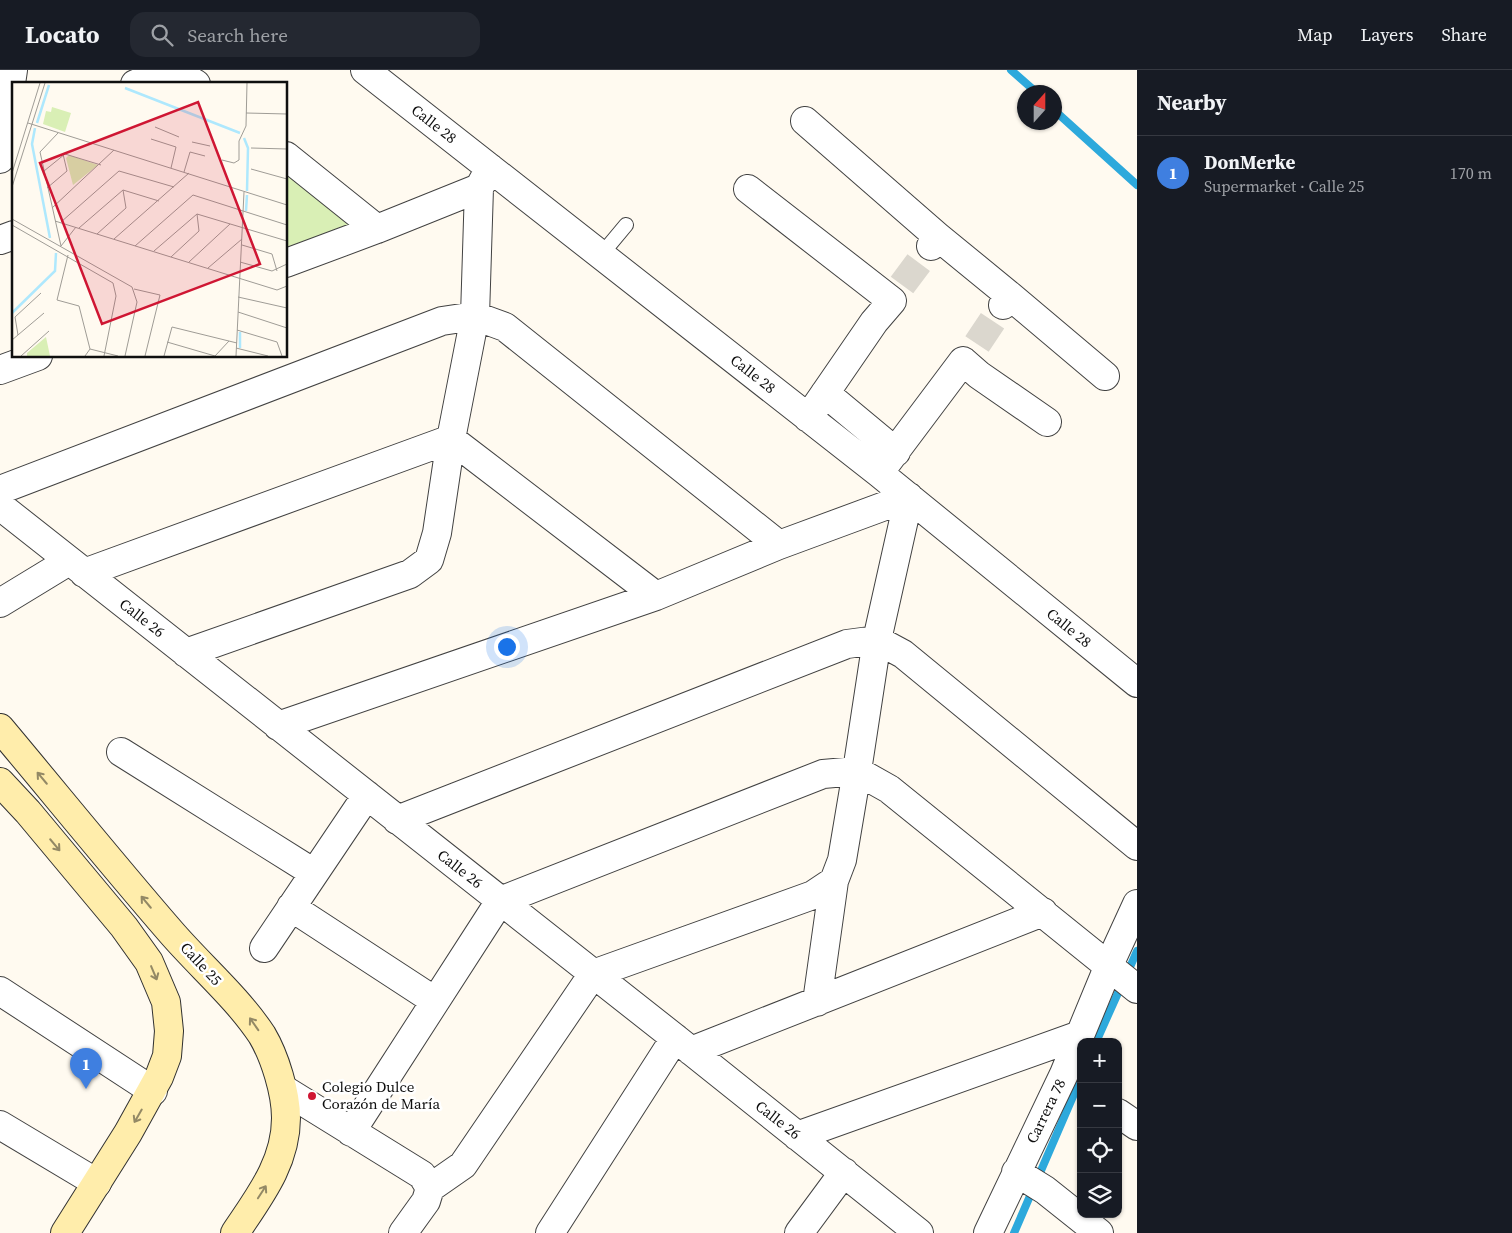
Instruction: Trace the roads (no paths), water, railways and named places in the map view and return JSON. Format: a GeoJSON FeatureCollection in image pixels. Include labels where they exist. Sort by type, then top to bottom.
{"type":"FeatureCollection","features":[{"type":"Feature","properties":{"kind":"street","name":"Calle 28"},"geometry":{"type":"LineString","coordinates":[[365,70],[484,178],[601,255],[909,497],[1137,683]]}},
{"type":"Feature","properties":{"kind":"street"},"geometry":{"type":"LineString","coordinates":[[142,82],[166,75],[178,74],[192,82]]}},
{"type":"Feature","properties":{"kind":"street"},"geometry":{"type":"LineString","coordinates":[[0,159],[9,128],[12,84]]}},
{"type":"Feature","properties":{"kind":"street"},"geometry":{"type":"LineString","coordinates":[[805,121],[934,241],[1006,300],[1105,376]]}},
{"type":"Feature","properties":{"kind":"street"},"geometry":{"type":"LineString","coordinates":[[288,158],[377,229]]}},
{"type":"Feature","properties":{"kind":"street"},"geometry":{"type":"LineString","coordinates":[[186,653],[410,574],[429,560],[437,533],[451,439],[475,316],[484,178],[377,229],[288,262]]}},
{"type":"Feature","properties":{"kind":"street"},"geometry":{"type":"LineString","coordinates":[[748,189],[897,293],[874,322],[808,418]]}},
{"type":"Feature","properties":{"kind":"street"},"geometry":{"type":"LineString","coordinates":[[0,240],[12,236]]}},
{"type":"Feature","properties":{"kind":"street"},"geometry":{"type":"LineString","coordinates":[[0,490],[442,322],[475,316],[504,327],[779,545]]}},
{"type":"Feature","properties":{"kind":"street"},"geometry":{"type":"LineString","coordinates":[[879,474],[970,353],[980,375],[1047,422]]}},
{"type":"Feature","properties":{"kind":"street"},"geometry":{"type":"LineString","coordinates":[[0,370],[33,358]]}},
{"type":"Feature","properties":{"kind":"street"},"geometry":{"type":"LineString","coordinates":[[825,393],[896,452]]}},
{"type":"Feature","properties":{"kind":"street"},"geometry":{"type":"LineString","coordinates":[[0,603],[76,567],[451,439]]}},
{"type":"Feature","properties":{"kind":"street"},"geometry":{"type":"LineString","coordinates":[[451,439],[656,596]]}},
{"type":"Feature","properties":{"kind":"street"},"geometry":{"type":"LineString","coordinates":[[278,726],[656,596],[779,545],[909,497]]}},
{"type":"Feature","properties":{"kind":"street"},"geometry":{"type":"LineString","coordinates":[[817,1002],[834,881],[842,860],[877,640],[909,497]]}},
{"type":"Feature","properties":{"kind":"street","name":"Calle 26"},"geometry":{"type":"LineString","coordinates":[[0,506],[919,1233]]}},
{"type":"Feature","properties":{"kind":"street"},"geometry":{"type":"LineString","coordinates":[[397,820],[847,644],[877,640],[903,654],[1137,846]]}},
{"type":"Feature","properties":{"kind":"street","name":"Calle 25"},"geometry":{"type":"LineString","coordinates":[[0,728],[171,932],[243,1008],[263,1037],[283,1089],[286,1118],[283,1148],[271,1177],[235,1233]]}},
{"type":"Feature","properties":{"kind":"street"},"geometry":{"type":"LineString","coordinates":[[121,752],[314,873]]}},
{"type":"Feature","properties":{"kind":"street"},"geometry":{"type":"LineString","coordinates":[[351,1132],[500,901],[823,774],[857,771],[889,789],[1124,978]]}},
{"type":"Feature","properties":{"kind":"street"},"geometry":{"type":"LineString","coordinates":[[0,782],[94,890],[149,962],[166,1002],[170,1031],[167,1056],[153,1091],[65,1233]]}},
{"type":"Feature","properties":{"kind":"street"},"geometry":{"type":"LineString","coordinates":[[264,948],[366,795]]}},
{"type":"Feature","properties":{"kind":"street"},"geometry":{"type":"LineString","coordinates":[[403,1233],[426,1201],[430,1188],[463,1165],[593,974],[813,895],[834,881]]}},
{"type":"Feature","properties":{"kind":"street","name":"Carrera 78"},"geometry":{"type":"LineString","coordinates":[[988,1233],[1029,1180],[1072,1080],[1080,1035],[1124,978],[1137,904]]}},
{"type":"Feature","properties":{"kind":"street"},"geometry":{"type":"LineString","coordinates":[[290,908],[435,1001]]}},
{"type":"Feature","properties":{"kind":"street"},"geometry":{"type":"LineString","coordinates":[[550,1233],[683,1045],[817,1002],[1043,912]]}},
{"type":"Feature","properties":{"kind":"street"},"geometry":{"type":"LineString","coordinates":[[0,991],[153,1091]]}},
{"type":"Feature","properties":{"kind":"street"},"geometry":{"type":"LineString","coordinates":[[797,1136],[1080,1035]]}},
{"type":"Feature","properties":{"kind":"street"},"geometry":{"type":"LineString","coordinates":[[283,1089],[422,1176],[430,1188]]}},
{"type":"Feature","properties":{"kind":"street"},"geometry":{"type":"LineString","coordinates":[[1122,1116],[1137,1126]]}},
{"type":"Feature","properties":{"kind":"street"},"geometry":{"type":"LineString","coordinates":[[0,1125],[97,1183]]}},
{"type":"Feature","properties":{"kind":"street"},"geometry":{"type":"LineString","coordinates":[[799,1233],[844,1172]]}},
{"type":"Feature","properties":{"kind":"street"},"geometry":{"type":"LineString","coordinates":[[1029,1180],[1099,1233]]}},
{"type":"Feature","properties":{"kind":"lane"},"geometry":{"type":"LineString","coordinates":[[601,255],[626,224]]}},
{"type":"Feature","properties":{"kind":"waterway"},"geometry":{"type":"LineString","coordinates":[[1011,70],[1028,85]]}},
{"type":"Feature","properties":{"kind":"waterway"},"geometry":{"type":"LineString","coordinates":[[1062,117],[1137,185]]}},
{"type":"Feature","properties":{"kind":"waterway"},"geometry":{"type":"LineString","coordinates":[[1127,974],[1137,951]]}},
{"type":"Feature","properties":{"kind":"waterway"},"geometry":{"type":"LineString","coordinates":[[1098,1038],[1122,984]]}},
{"type":"Feature","properties":{"kind":"waterway"},"geometry":{"type":"LineString","coordinates":[[1014,1233],[1079,1083]]}},
{"type":"Feature","properties":{"kind":"tunnel"},"geometry":{"type":"LineString","coordinates":[[902,285],[931,246]]}},
{"type":"Feature","properties":{"kind":"tunnel"},"geometry":{"type":"LineString","coordinates":[[977,344],[1003,305]]}},
{"type":"Feature","properties":{"kind":"place","name":"DonMerke"},"geometry":{"type":"Point","coordinates":[86,1089]}},
{"type":"Feature","properties":{"kind":"place","name":"Colegio Dulce Corazón de María"},"geometry":{"type":"Point","coordinates":[312,1096]}}]}
